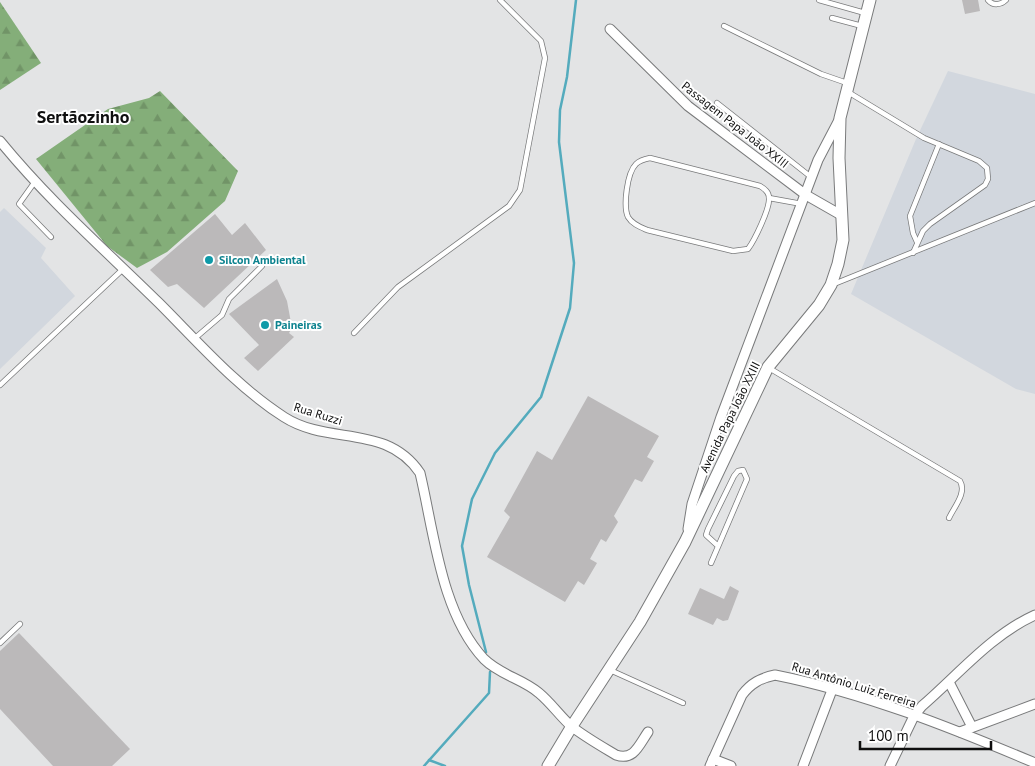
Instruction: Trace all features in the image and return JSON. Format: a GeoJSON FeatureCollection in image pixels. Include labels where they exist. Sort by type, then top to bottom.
{"type":"FeatureCollection","features":[{"type":"Feature","properties":{"kind":"street","name":"Avenida Papa João XXIII"},"geometry":{"type":"LineString","coordinates":[[548,766],[640,622],[685,542],[768,368],[819,305],[831,285],[843,240],[840,118],[870,0]]}},
{"type":"Feature","properties":{"kind":"street","name":"Passagem Papa João XXIII"},"geometry":{"type":"LineString","coordinates":[[610,29],[688,106],[806,195],[841,215]]}},
{"type":"Feature","properties":{"kind":"street"},"geometry":{"type":"LineString","coordinates":[[685,542],[692,504],[721,417],[806,195],[811,177],[840,118]]}},
{"type":"Feature","properties":{"kind":"street","name":"Rua Ruzzi"},"geometry":{"type":"LineString","coordinates":[[0,141],[34,183],[194,339],[224,371],[286,418],[334,433],[384,443],[397,449],[407,458],[420,473],[438,557],[458,618],[469,640],[485,660],[504,674],[537,691],[572,726],[616,756],[623,758],[633,754],[648,732]]}},
{"type":"Feature","properties":{"kind":"street"},"geometry":{"type":"LineString","coordinates":[[890,766],[914,716],[998,637],[1015,624],[1035,615]]}},
{"type":"Feature","properties":{"kind":"street","name":"Rua Antônio Luiz Ferreira"},"geometry":{"type":"LineString","coordinates":[[712,762],[742,695],[749,686],[762,678],[775,674],[914,716],[960,732],[1035,763]]}},
{"type":"Feature","properties":{"kind":"street"},"geometry":{"type":"LineString","coordinates":[[950,682],[972,728]]}},
{"type":"Feature","properties":{"kind":"street"},"geometry":{"type":"LineString","coordinates":[[803,766],[832,690]]}},
{"type":"Feature","properties":{"kind":"street"},"geometry":{"type":"LineString","coordinates":[[960,732],[1035,704]]}},
{"type":"Feature","properties":{"kind":"street"},"geometry":{"type":"LineString","coordinates":[[712,762],[731,766]]}},
{"type":"Feature","properties":{"kind":"lane"},"geometry":{"type":"LineString","coordinates":[[354,333],[398,288],[509,206],[520,190],[545,58],[541,42],[500,0]]}},
{"type":"Feature","properties":{"kind":"lane"},"geometry":{"type":"LineString","coordinates":[[819,0],[866,14]]}},
{"type":"Feature","properties":{"kind":"lane"},"geometry":{"type":"LineString","coordinates":[[988,0],[992,4],[998,4],[1006,0]]}},
{"type":"Feature","properties":{"kind":"lane"},"geometry":{"type":"LineString","coordinates":[[832,18],[862,26]]}},
{"type":"Feature","properties":{"kind":"lane"},"geometry":{"type":"LineString","coordinates":[[724,26],[822,74],[924,138],[979,161],[988,168],[988,179],[984,185],[930,224],[917,242],[913,253]]}},
{"type":"Feature","properties":{"kind":"lane"},"geometry":{"type":"LineString","coordinates":[[717,102],[811,177]]}},
{"type":"Feature","properties":{"kind":"lane"},"geometry":{"type":"LineString","coordinates":[[917,242],[913,233],[910,216],[939,144]]}},
{"type":"Feature","properties":{"kind":"lane"},"geometry":{"type":"LineString","coordinates":[[650,158],[760,186],[766,190],[769,198],[752,244],[748,249],[741,251],[647,230],[635,225],[629,218],[626,208],[632,170],[637,163],[650,158]]}},
{"type":"Feature","properties":{"kind":"lane"},"geometry":{"type":"LineString","coordinates":[[34,183],[19,204],[51,238]]}},
{"type":"Feature","properties":{"kind":"lane"},"geometry":{"type":"LineString","coordinates":[[769,198],[802,204]]}},
{"type":"Feature","properties":{"kind":"lane"},"geometry":{"type":"LineString","coordinates":[[831,285],[1035,203]]}},
{"type":"Feature","properties":{"kind":"lane"},"geometry":{"type":"LineString","coordinates":[[194,339],[222,315],[229,299],[262,266]]}},
{"type":"Feature","properties":{"kind":"lane"},"geometry":{"type":"LineString","coordinates":[[0,385],[122,270]]}},
{"type":"Feature","properties":{"kind":"lane"},"geometry":{"type":"LineString","coordinates":[[768,368],[960,481],[963,487],[962,492],[949,518]]}},
{"type":"Feature","properties":{"kind":"lane"},"geometry":{"type":"LineString","coordinates":[[711,563],[747,479],[743,470],[738,471],[734,476],[706,535],[708,539],[718,546]]}},
{"type":"Feature","properties":{"kind":"lane"},"geometry":{"type":"LineString","coordinates":[[0,643],[20,624]]}},
{"type":"Feature","properties":{"kind":"lane"},"geometry":{"type":"LineString","coordinates":[[608,670],[683,703]]}},
{"type":"Feature","properties":{"kind":"shaded area"},"geometry":{"type":"Polygon","coordinates":[[[948,71],[1035,94],[1035,394],[1016,389],[851,294],[916,139],[948,71]]]}},
{"type":"Feature","properties":{"kind":"shaded area"},"geometry":{"type":"Polygon","coordinates":[[[4,208],[46,248],[41,258],[75,296],[0,369],[0,212],[4,208]]]}},
{"type":"Feature","properties":{"kind":"green space"},"geometry":{"type":"Polygon","coordinates":[[[0,2],[41,63],[0,90],[0,2]]]}},
{"type":"Feature","properties":{"kind":"green space"},"geometry":{"type":"Polygon","coordinates":[[[160,91],[238,171],[225,201],[167,252],[137,268],[107,246],[36,159],[108,109],[149,98],[160,91]]]}},
{"type":"Feature","properties":{"kind":"building"},"geometry":{"type":"Polygon","coordinates":[[[962,0],[978,0],[980,11],[965,14],[962,0]]]}},
{"type":"Feature","properties":{"kind":"building","name":"Silcon Ambiental"},"geometry":{"type":"Polygon","coordinates":[[[215,214],[232,235],[245,223],[266,250],[204,308],[177,284],[168,287],[150,270],[215,214]]]}},
{"type":"Feature","properties":{"kind":"building","name":"Paineiras"},"geometry":{"type":"Polygon","coordinates":[[[277,279],[287,301],[292,328],[289,333],[294,337],[258,371],[244,358],[259,345],[229,314],[277,279]]]}},
{"type":"Feature","properties":{"kind":"building"},"geometry":{"type":"Polygon","coordinates":[[[588,396],[659,436],[647,457],[654,461],[642,482],[635,479],[614,516],[618,522],[606,542],[601,539],[590,559],[597,563],[584,585],[578,581],[565,602],[487,557],[510,517],[504,511],[537,451],[552,460],[588,396]]]}},
{"type":"Feature","properties":{"kind":"building"},"geometry":{"type":"Polygon","coordinates":[[[730,586],[739,591],[728,620],[723,621],[717,618],[713,625],[688,614],[700,588],[724,599],[730,586]]]}},
{"type":"Feature","properties":{"kind":"building"},"geometry":{"type":"Polygon","coordinates":[[[19,633],[130,749],[112,766],[53,766],[0,709],[0,651],[19,633]]]}},
{"type":"Feature","properties":{"kind":"waterway"},"geometry":{"type":"LineString","coordinates":[[486,652],[469,585],[462,546],[472,499],[495,453],[541,397],[570,308],[574,263],[559,142],[560,110],[567,77],[576,0]]}},
{"type":"Feature","properties":{"kind":"waterway"},"geometry":{"type":"LineString","coordinates":[[424,766],[489,693],[490,672]]}},
{"type":"Feature","properties":{"kind":"waterway"},"geometry":{"type":"LineString","coordinates":[[429,760],[445,766]]}},
{"type":"Feature","properties":{"kind":"place","name":"Silcon Ambiental"},"geometry":{"type":"Point","coordinates":[209,260]}},
{"type":"Feature","properties":{"kind":"place","name":"Paineiras"},"geometry":{"type":"Point","coordinates":[265,325]}},
{"type":"Feature","properties":{"kind":"district","name":"Sertãozinho"},"geometry":{"type":"Point","coordinates":[83,117]}}]}
